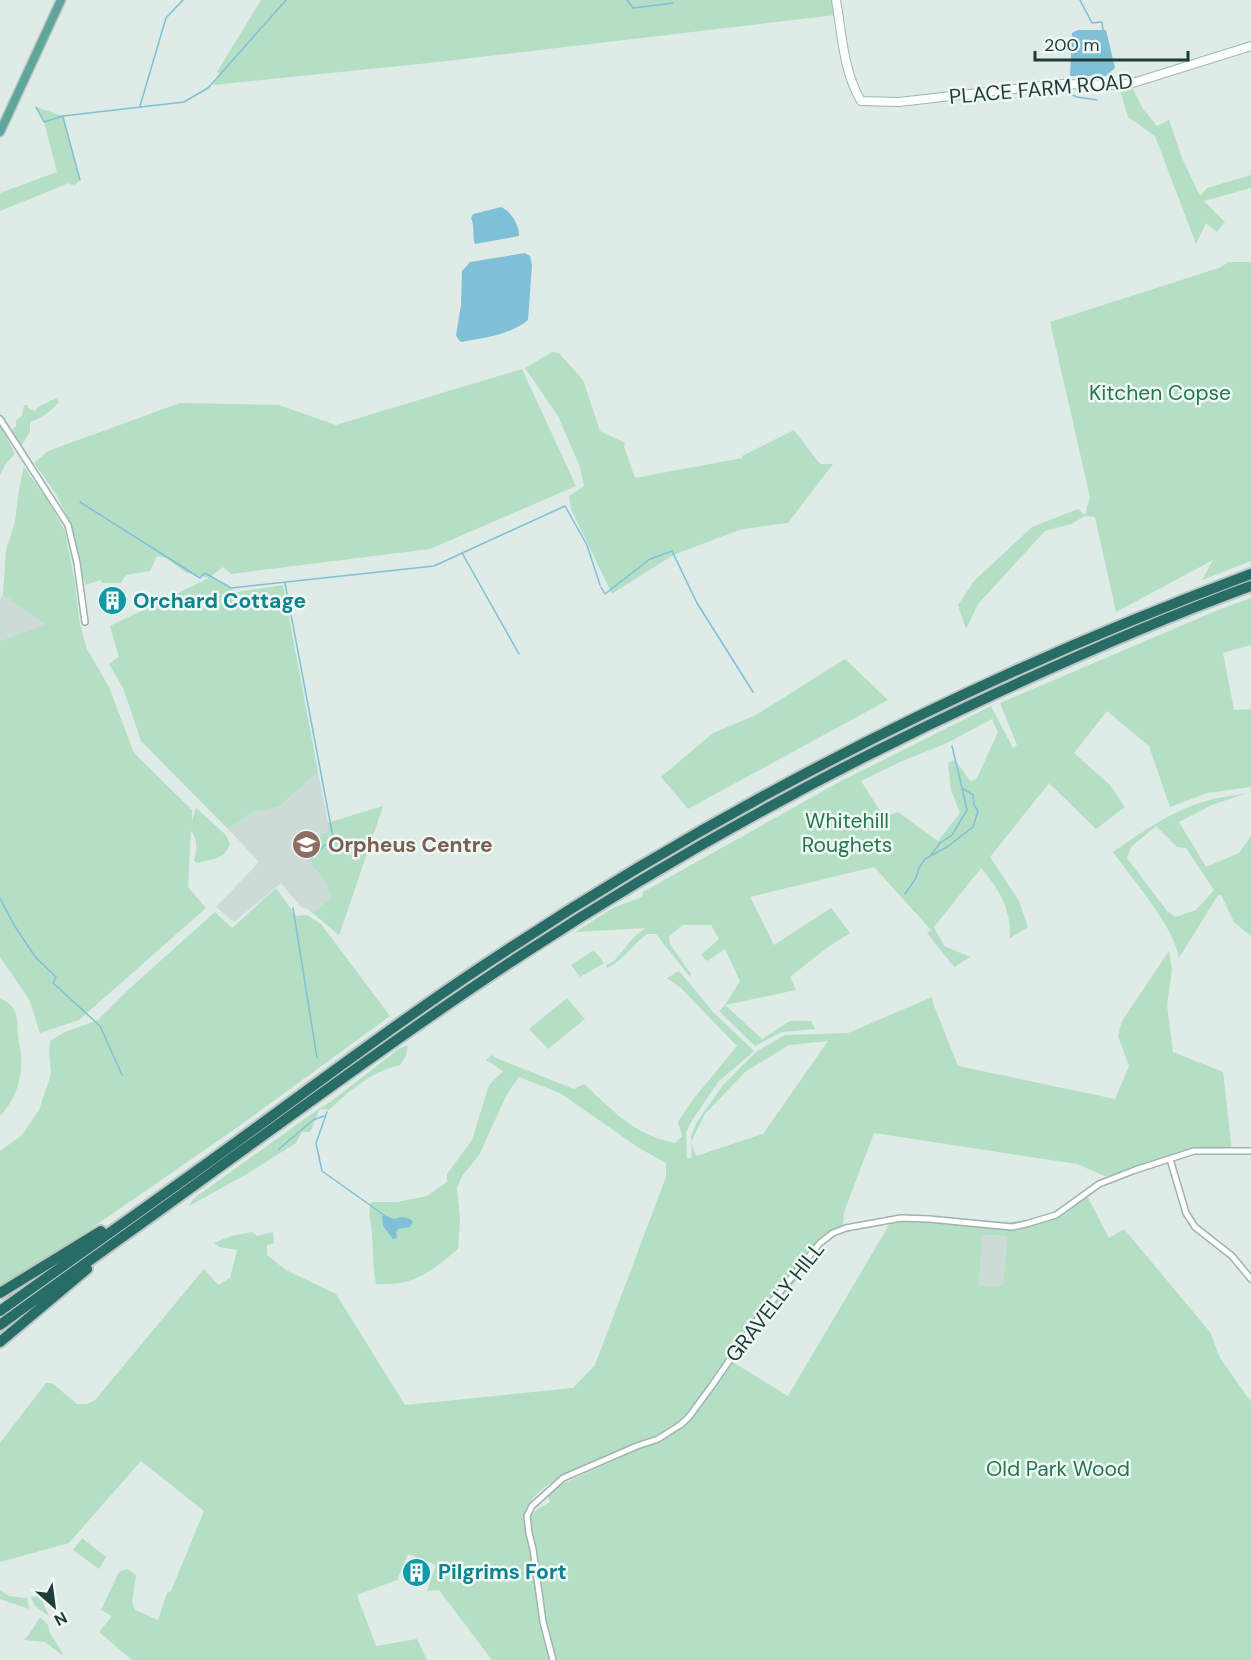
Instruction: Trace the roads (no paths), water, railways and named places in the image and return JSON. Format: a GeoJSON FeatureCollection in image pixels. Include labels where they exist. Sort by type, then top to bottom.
{"type":"FeatureCollection","features":[{"type":"Feature","properties":{"kind":"highway"},"geometry":{"type":"LineString","coordinates":[[0,1311],[441,994],[598,892],[716,822],[917,716],[1096,636],[1251,574]]}},
{"type":"Feature","properties":{"kind":"highway"},"geometry":{"type":"LineString","coordinates":[[0,1325],[454,1000],[597,907],[720,834],[849,764],[981,700],[1122,637],[1251,586]]}},
{"type":"Feature","properties":{"kind":"highway"},"geometry":{"type":"LineString","coordinates":[[0,1293],[158,1198]]}},
{"type":"Feature","properties":{"kind":"highway"},"geometry":{"type":"LineString","coordinates":[[0,1342],[147,1219]]}},
{"type":"Feature","properties":{"kind":"main road"},"geometry":{"type":"LineString","coordinates":[[0,132],[61,0]]}},
{"type":"Feature","properties":{"kind":"street","name":"PLACE FARM ROAD"},"geometry":{"type":"LineString","coordinates":[[836,0],[848,67],[854,88],[861,100],[899,102],[1058,84],[1120,85],[1251,46]]}},
{"type":"Feature","properties":{"kind":"street"},"geometry":{"type":"LineString","coordinates":[[0,419],[68,525],[77,563],[85,622]]}},
{"type":"Feature","properties":{"kind":"street","name":"GRAVELLY HILL"},"geometry":{"type":"LineString","coordinates":[[553,1660],[543,1623],[527,1516],[536,1501],[562,1478],[658,1439],[687,1419],[760,1316],[820,1243],[833,1233],[846,1228],[901,1218],[1011,1227],[1056,1215],[1098,1184],[1194,1151],[1251,1151]]}},
{"type":"Feature","properties":{"kind":"street"},"geometry":{"type":"LineString","coordinates":[[1170,1159],[1185,1213],[1195,1227],[1232,1256],[1251,1279]]}},
{"type":"Feature","properties":{"kind":"water"},"geometry":{"type":"Polygon","coordinates":[[[1078,30],[1106,30],[1115,68],[1106,76],[1070,76],[1072,33],[1078,30]]]}},
{"type":"Feature","properties":{"kind":"water"},"geometry":{"type":"Polygon","coordinates":[[[501,207],[514,219],[519,236],[475,244],[471,218],[473,214],[501,207]]]}},
{"type":"Feature","properties":{"kind":"water"},"geometry":{"type":"Polygon","coordinates":[[[525,253],[530,256],[532,265],[528,320],[505,332],[461,342],[456,335],[461,305],[462,271],[470,262],[525,253]]]}},
{"type":"Feature","properties":{"kind":"water"},"geometry":{"type":"Polygon","coordinates":[[[384,1215],[394,1219],[404,1217],[413,1221],[410,1227],[398,1229],[397,1238],[393,1239],[383,1226],[382,1217],[384,1215]]]}},
{"type":"Feature","properties":{"kind":"waterway"},"geometry":{"type":"LineString","coordinates":[[140,106],[166,18],[183,0]]}},
{"type":"Feature","properties":{"kind":"waterway"},"geometry":{"type":"LineString","coordinates":[[36,107],[44,122],[63,116],[184,102],[208,88],[286,0]]}},
{"type":"Feature","properties":{"kind":"waterway"},"geometry":{"type":"LineString","coordinates":[[627,0],[633,8],[673,3]]}},
{"type":"Feature","properties":{"kind":"waterway"},"geometry":{"type":"LineString","coordinates":[[1080,0],[1092,23],[1102,22],[1103,31]]}},
{"type":"Feature","properties":{"kind":"waterway"},"geometry":{"type":"LineString","coordinates":[[1065,92],[1077,97],[1097,100]]}},
{"type":"Feature","properties":{"kind":"waterway"},"geometry":{"type":"LineString","coordinates":[[63,117],[80,180]]}},
{"type":"Feature","properties":{"kind":"waterway"},"geometry":{"type":"LineString","coordinates":[[80,502],[200,578],[205,573],[231,588],[434,566],[565,506],[587,545],[600,585]]}},
{"type":"Feature","properties":{"kind":"waterway"},"geometry":{"type":"LineString","coordinates":[[601,587],[605,594],[650,559],[672,551],[697,603],[753,692]]}},
{"type":"Feature","properties":{"kind":"waterway"},"geometry":{"type":"LineString","coordinates":[[462,553],[519,654]]}},
{"type":"Feature","properties":{"kind":"waterway"},"geometry":{"type":"LineString","coordinates":[[285,583],[333,837],[311,859]]}},
{"type":"Feature","properties":{"kind":"waterway"},"geometry":{"type":"LineString","coordinates":[[905,894],[925,859],[947,847],[973,827],[978,811],[974,805],[973,795],[962,788],[952,746]]}},
{"type":"Feature","properties":{"kind":"waterway"},"geometry":{"type":"LineString","coordinates":[[931,855],[940,843],[952,835],[967,810],[962,788]]}},
{"type":"Feature","properties":{"kind":"waterway"},"geometry":{"type":"LineString","coordinates":[[0,898],[14,925],[36,958],[56,977],[53,983],[100,1026],[122,1075]]}},
{"type":"Feature","properties":{"kind":"waterway"},"geometry":{"type":"LineString","coordinates":[[293,908],[317,1058]]}},
{"type":"Feature","properties":{"kind":"waterway"},"geometry":{"type":"LineString","coordinates":[[327,1112],[316,1143],[322,1171],[384,1215]]}},
{"type":"Feature","properties":{"kind":"waterway"},"geometry":{"type":"LineString","coordinates":[[279,1149],[313,1120],[324,1116]]}},
{"type":"Feature","properties":{"kind":"place","name":"Orchard Cottage"},"geometry":{"type":"Point","coordinates":[112,601]}},
{"type":"Feature","properties":{"kind":"place","name":"Orpheus Centre"},"geometry":{"type":"Point","coordinates":[307,845]}},
{"type":"Feature","properties":{"kind":"place","name":"Pilgrims Fort"},"geometry":{"type":"Point","coordinates":[417,1572]}},
{"type":"Feature","properties":{"kind":"park label","name":"Kitchen Copse"},"geometry":{"type":"Point","coordinates":[1160,393]}},
{"type":"Feature","properties":{"kind":"park label","name":"Whitehill Roughets"},"geometry":{"type":"Point","coordinates":[847,833]}},
{"type":"Feature","properties":{"kind":"park label","name":"Old Park Wood"},"geometry":{"type":"Point","coordinates":[1058,1469]}}]}
